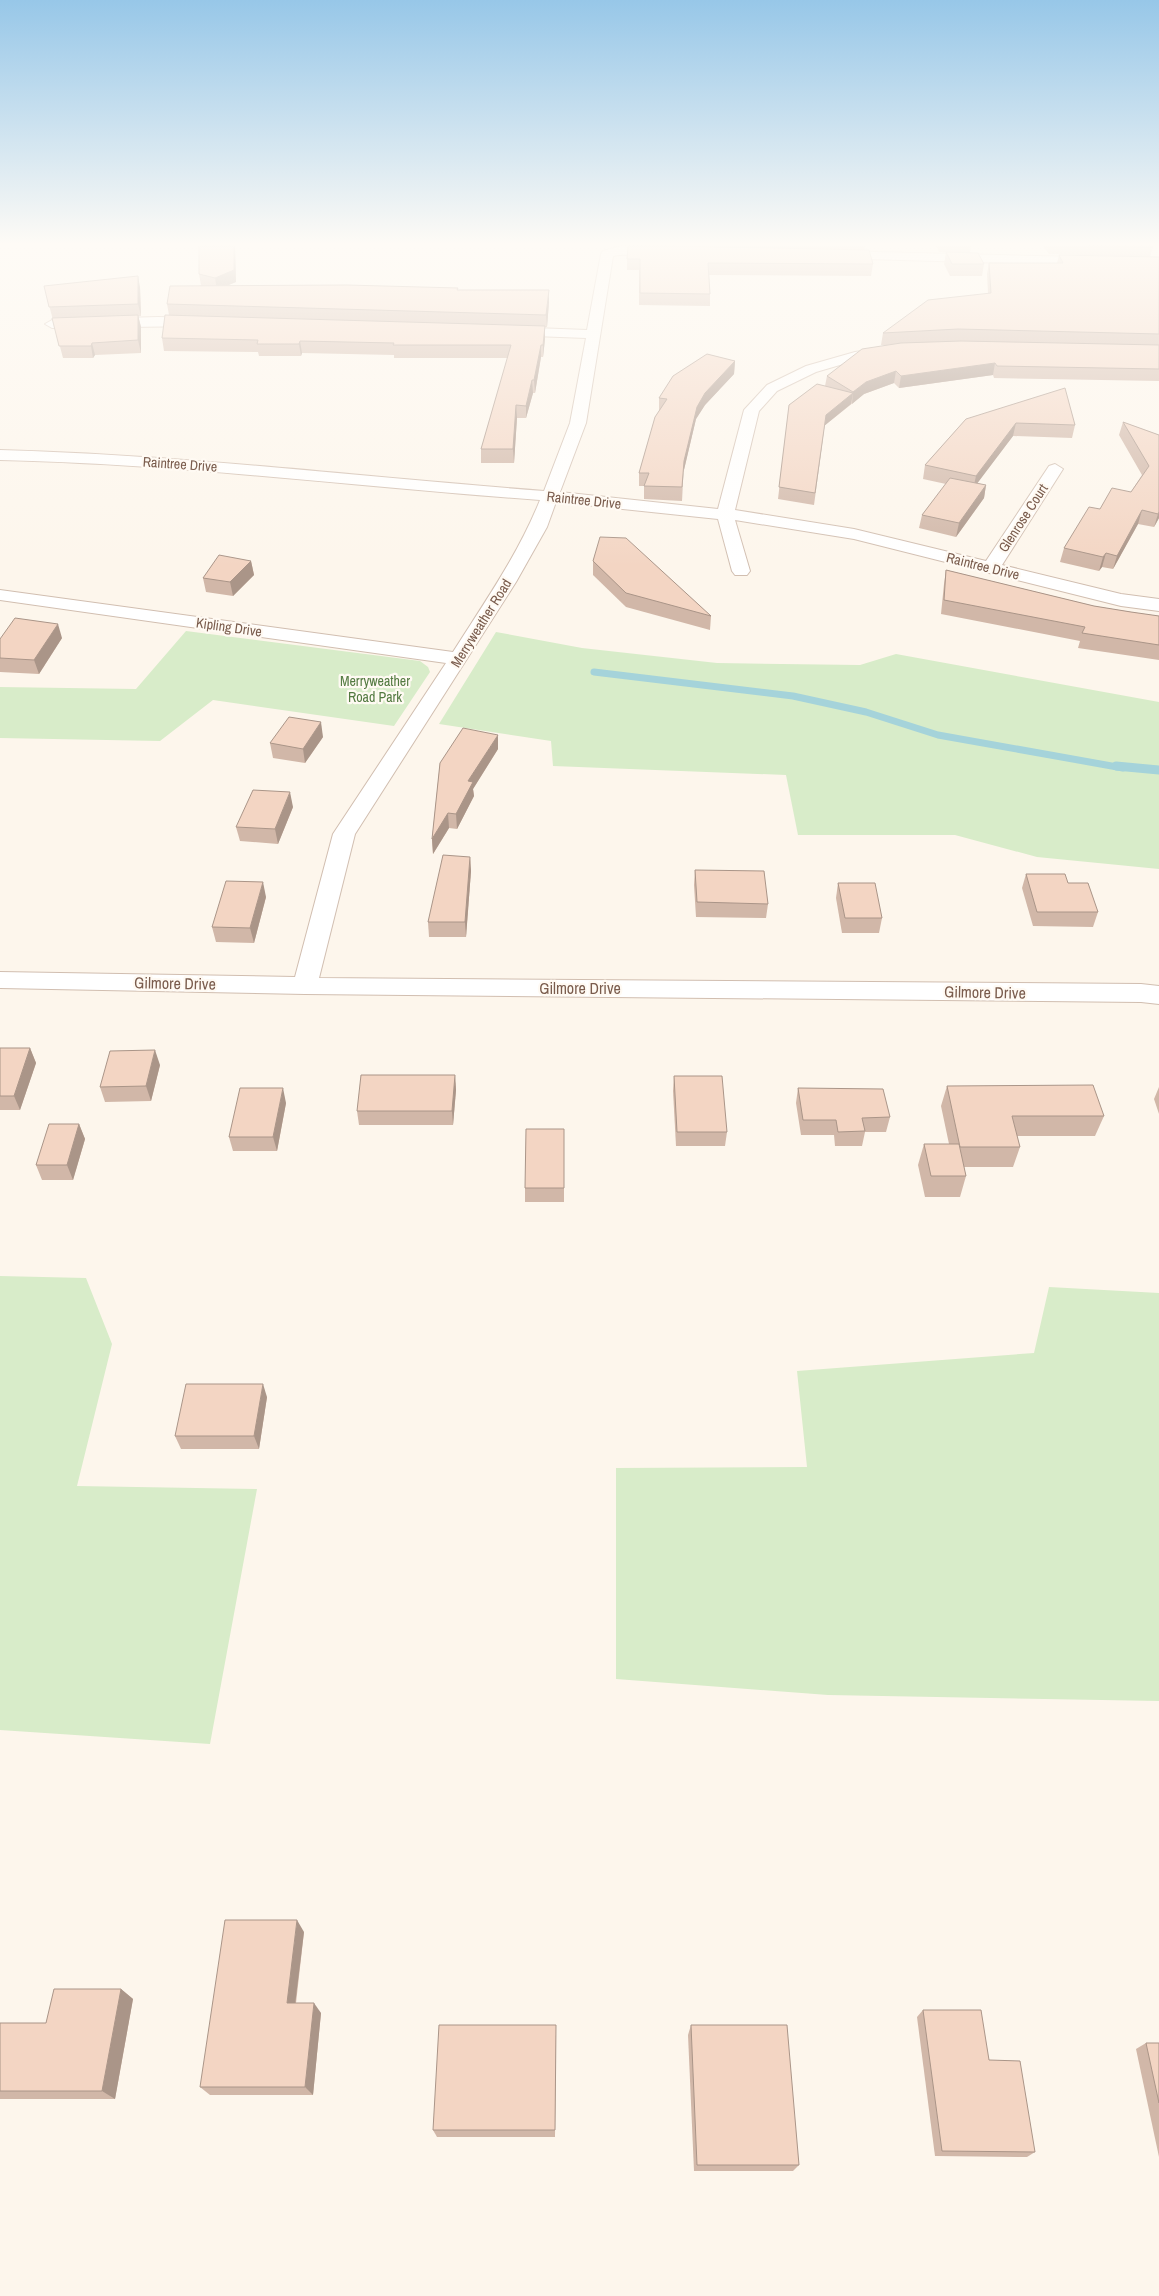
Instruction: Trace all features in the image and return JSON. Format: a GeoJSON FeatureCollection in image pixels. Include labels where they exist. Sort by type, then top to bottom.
{"type":"FeatureCollection","features":[{"type":"Feature","properties":{"kind":"street","name":"Merryweather Road"},"geometry":{"type":"LineString","coordinates":[[305,986],[344,834],[458,660],[507,582],[538,527],[578,423],[590,353]]}},
{"type":"Feature","properties":{"kind":"street"},"geometry":{"type":"LineString","coordinates":[[741,571],[725,514],[752,410],[772,388],[811,369],[855,356],[873,353]]}},
{"type":"Feature","properties":{"kind":"street","name":"Raintree Drive"},"geometry":{"type":"LineString","coordinates":[[0,454],[82,457],[231,468],[404,485],[550,496],[725,514],[854,534],[1121,600],[1159,604]]}},
{"type":"Feature","properties":{"kind":"street","name":"Glenrose Court"},"geometry":{"type":"LineString","coordinates":[[991,568],[1055,469]]}},
{"type":"Feature","properties":{"kind":"street","name":"Kipling Drive"},"geometry":{"type":"LineString","coordinates":[[0,595],[458,660]]}},
{"type":"Feature","properties":{"kind":"street","name":"Gilmore Drive"},"geometry":{"type":"LineString","coordinates":[[0,980],[305,986],[1141,993],[1159,995]]}},
{"type":"Feature","properties":{"kind":"green space","name":"Merryweather Road Park"},"geometry":{"type":"Polygon","coordinates":[[[186,631],[420,661],[428,667],[430,672],[394,726],[213,700],[160,741],[0,738],[0,687],[136,689],[186,631]]]}},
{"type":"Feature","properties":{"kind":"green space"},"geometry":{"type":"Polygon","coordinates":[[[496,632],[582,648],[717,663],[860,665],[896,654],[1159,702],[1159,869],[1037,857],[955,835],[798,835],[786,775],[553,766],[551,741],[439,724],[496,632]]]}},
{"type":"Feature","properties":{"kind":"green space"},"geometry":{"type":"Polygon","coordinates":[[[0,1276],[86,1278],[112,1344],[77,1486],[257,1489],[210,1744],[0,1730],[0,1276]]]}},
{"type":"Feature","properties":{"kind":"green space"},"geometry":{"type":"Polygon","coordinates":[[[1049,1287],[1159,1293],[1159,1701],[828,1695],[616,1679],[616,1468],[807,1467],[797,1371],[1034,1353],[1049,1287]]]}},
{"type":"Feature","properties":{"kind":"building"},"geometry":{"type":"Polygon","coordinates":[[[509,353],[539,353],[526,406],[516,405],[513,449],[481,449],[509,353]]]}},
{"type":"Feature","properties":{"kind":"building"},"geometry":{"type":"Polygon","coordinates":[[[857,353],[1159,353],[1159,369],[997,366],[995,363],[901,376],[896,371],[866,382],[853,392],[827,376],[857,353]]]}},
{"type":"Feature","properties":{"kind":"building"},"geometry":{"type":"Polygon","coordinates":[[[707,354],[735,361],[705,393],[697,407],[684,461],[682,487],[644,486],[649,473],[639,473],[655,417],[667,399],[659,398],[673,376],[707,354]]]}},
{"type":"Feature","properties":{"kind":"building"},"geometry":{"type":"Polygon","coordinates":[[[817,384],[853,393],[826,415],[815,493],[779,487],[789,405],[817,384]]]}},
{"type":"Feature","properties":{"kind":"building"},"geometry":{"type":"Polygon","coordinates":[[[1065,388],[1075,425],[1016,423],[976,476],[925,465],[966,419],[1065,388]]]}},
{"type":"Feature","properties":{"kind":"building"},"geometry":{"type":"Polygon","coordinates":[[[1123,422],[1159,435],[1159,512],[1158,514],[1142,510],[1117,556],[1106,553],[1103,557],[1064,548],[1089,507],[1100,509],[1112,488],[1131,492],[1149,466],[1123,422]]]}},
{"type":"Feature","properties":{"kind":"building"},"geometry":{"type":"Polygon","coordinates":[[[950,478],[986,485],[959,523],[922,515],[950,478]]]}},
{"type":"Feature","properties":{"kind":"building"},"geometry":{"type":"Polygon","coordinates":[[[600,537],[626,538],[711,616],[626,593],[593,561],[600,537]]]}},
{"type":"Feature","properties":{"kind":"building"},"geometry":{"type":"Polygon","coordinates":[[[219,555],[251,561],[230,582],[203,578],[219,555]]]}},
{"type":"Feature","properties":{"kind":"building"},"geometry":{"type":"Polygon","coordinates":[[[946,570],[1094,606],[1159,616],[1159,645],[1082,633],[1085,627],[944,600],[946,570]]]}},
{"type":"Feature","properties":{"kind":"building"},"geometry":{"type":"Polygon","coordinates":[[[15,618],[58,624],[34,660],[0,658],[0,639],[15,618]]]}},
{"type":"Feature","properties":{"kind":"building"},"geometry":{"type":"Polygon","coordinates":[[[289,717],[321,722],[303,749],[270,743],[289,717]]]}},
{"type":"Feature","properties":{"kind":"building"},"geometry":{"type":"Polygon","coordinates":[[[463,728],[498,735],[468,781],[473,782],[456,814],[448,813],[432,839],[440,763],[463,728]]]}},
{"type":"Feature","properties":{"kind":"building"},"geometry":{"type":"Polygon","coordinates":[[[253,790],[290,792],[275,829],[236,827],[253,790]]]}},
{"type":"Feature","properties":{"kind":"building"},"geometry":{"type":"Polygon","coordinates":[[[443,855],[470,857],[465,922],[428,922],[443,855]]]}},
{"type":"Feature","properties":{"kind":"building"},"geometry":{"type":"Polygon","coordinates":[[[695,870],[764,871],[768,904],[697,902],[695,870]]]}},
{"type":"Feature","properties":{"kind":"building"},"geometry":{"type":"Polygon","coordinates":[[[1026,874],[1065,874],[1068,883],[1088,883],[1098,912],[1037,912],[1026,874]]]}},
{"type":"Feature","properties":{"kind":"building"},"geometry":{"type":"Polygon","coordinates":[[[226,881],[263,882],[250,928],[212,927],[226,881]]]}},
{"type":"Feature","properties":{"kind":"building"},"geometry":{"type":"Polygon","coordinates":[[[838,883],[875,883],[882,918],[845,918],[838,883]]]}},
{"type":"Feature","properties":{"kind":"building"},"geometry":{"type":"Polygon","coordinates":[[[0,1048],[30,1048],[14,1096],[0,1096],[0,1048]]]}},
{"type":"Feature","properties":{"kind":"building"},"geometry":{"type":"Polygon","coordinates":[[[155,1050],[146,1086],[100,1087],[110,1051],[155,1050]]]}},
{"type":"Feature","properties":{"kind":"building"},"geometry":{"type":"Polygon","coordinates":[[[361,1075],[455,1075],[452,1111],[357,1111],[361,1075]]]}},
{"type":"Feature","properties":{"kind":"building"},"geometry":{"type":"Polygon","coordinates":[[[674,1076],[722,1076],[727,1132],[677,1132],[674,1076]]]}},
{"type":"Feature","properties":{"kind":"building"},"geometry":{"type":"Polygon","coordinates":[[[1093,1085],[1104,1116],[1012,1116],[1020,1147],[960,1147],[947,1086],[1093,1085]]]}},
{"type":"Feature","properties":{"kind":"building"},"geometry":{"type":"Polygon","coordinates":[[[240,1088],[283,1088],[273,1137],[229,1137],[240,1088]]]}},
{"type":"Feature","properties":{"kind":"building"},"geometry":{"type":"Polygon","coordinates":[[[798,1088],[883,1089],[890,1117],[862,1118],[865,1131],[838,1132],[836,1120],[803,1120],[798,1088]]]}},
{"type":"Feature","properties":{"kind":"building"},"geometry":{"type":"Polygon","coordinates":[[[49,1124],[79,1124],[67,1165],[36,1165],[49,1124]]]}},
{"type":"Feature","properties":{"kind":"building"},"geometry":{"type":"Polygon","coordinates":[[[526,1129],[564,1129],[564,1188],[525,1188],[526,1129]]]}},
{"type":"Feature","properties":{"kind":"building"},"geometry":{"type":"Polygon","coordinates":[[[924,1144],[959,1144],[966,1176],[931,1176],[924,1144]]]}},
{"type":"Feature","properties":{"kind":"building"},"geometry":{"type":"Polygon","coordinates":[[[186,1384],[263,1384],[254,1436],[175,1436],[186,1384]]]}},
{"type":"Feature","properties":{"kind":"building"},"geometry":{"type":"Polygon","coordinates":[[[225,1920],[297,1920],[287,2003],[314,2003],[305,2087],[200,2087],[225,1920]]]}},
{"type":"Feature","properties":{"kind":"building"},"geometry":{"type":"Polygon","coordinates":[[[54,1989],[121,1989],[102,2091],[0,2091],[0,2023],[46,2023],[54,1989]]]}},
{"type":"Feature","properties":{"kind":"building"},"geometry":{"type":"Polygon","coordinates":[[[923,2010],[981,2010],[989,2060],[1020,2061],[1035,2152],[942,2151],[923,2010]]]}},
{"type":"Feature","properties":{"kind":"building"},"geometry":{"type":"Polygon","coordinates":[[[439,2025],[556,2025],[555,2130],[433,2130],[439,2025]]]}},
{"type":"Feature","properties":{"kind":"building"},"geometry":{"type":"Polygon","coordinates":[[[691,2025],[787,2025],[799,2165],[697,2165],[691,2025]]]}},
{"type":"Feature","properties":{"kind":"building"},"geometry":{"type":"Polygon","coordinates":[[[1146,2043],[1159,2043],[1159,2103],[1146,2043]]]}},
{"type":"Feature","properties":{"kind":"waterway"},"geometry":{"type":"LineString","coordinates":[[594,672],[793,696],[866,712],[938,735],[1123,768]]}},
{"type":"Feature","properties":{"kind":"waterway"},"geometry":{"type":"LineString","coordinates":[[1116,766],[1159,770]]}}]}
